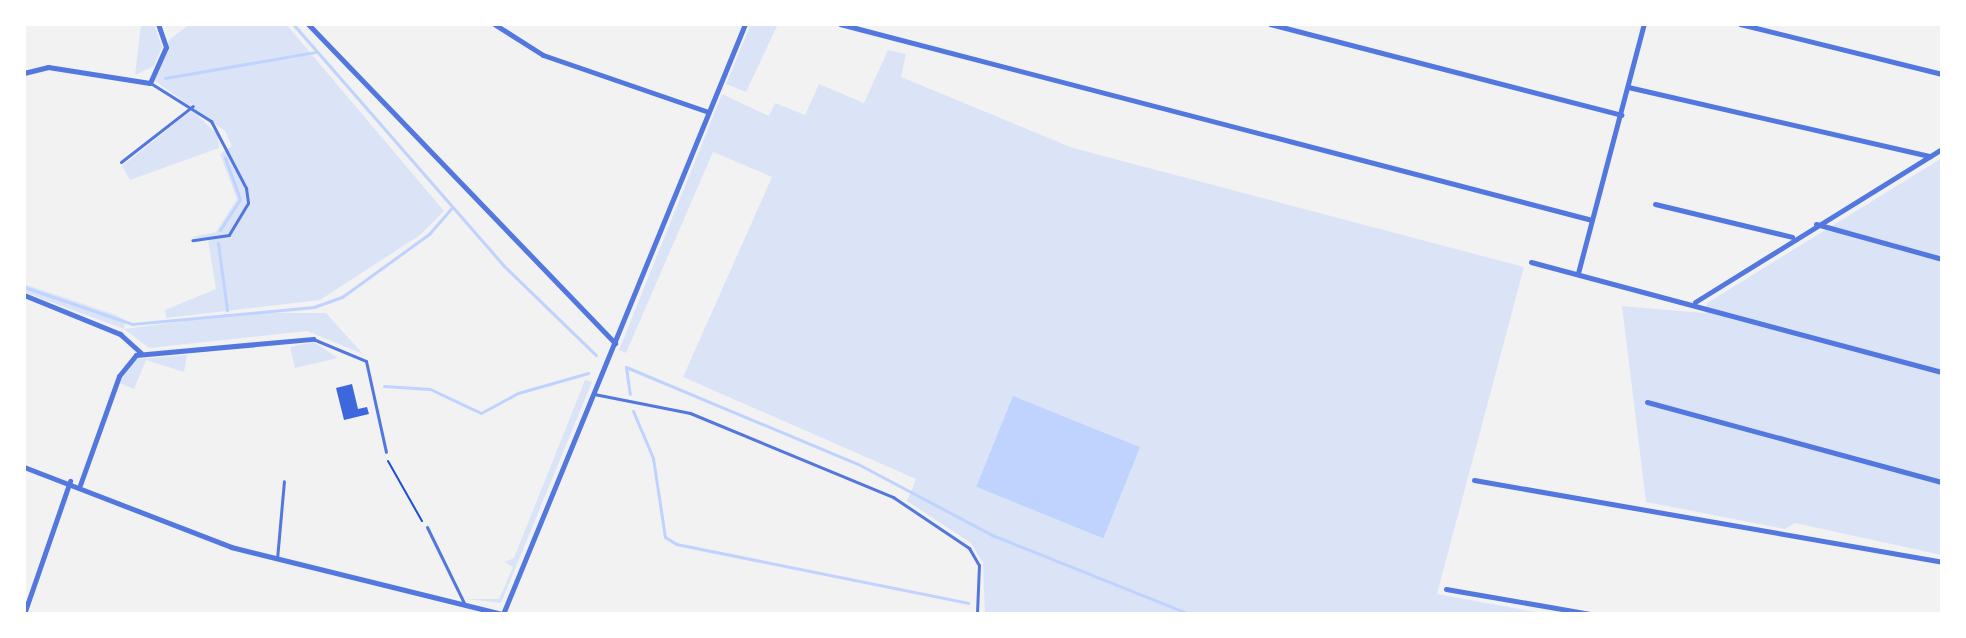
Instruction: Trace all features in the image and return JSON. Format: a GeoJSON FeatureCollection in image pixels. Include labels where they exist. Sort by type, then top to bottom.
{"type":"FeatureCollection","features":[{"type":"Feature","properties":{"kind":"street"},"geometry":{"type":"LineString","coordinates":[[24,73],[48,67],[150,83],[166,47],[158,24]]}},
{"type":"Feature","properties":{"kind":"street"},"geometry":{"type":"LineString","coordinates":[[308,24],[615,343]]}},
{"type":"Feature","properties":{"kind":"street"},"geometry":{"type":"LineString","coordinates":[[494,24],[543,55],[706,111]]}},
{"type":"Feature","properties":{"kind":"street"},"geometry":{"type":"LineString","coordinates":[[24,467],[70,481],[277,559],[502,614],[615,343],[706,111],[745,24]]}},
{"type":"Feature","properties":{"kind":"street"},"geometry":{"type":"LineString","coordinates":[[840,24],[1451,189],[1592,220]]}},
{"type":"Feature","properties":{"kind":"street"},"geometry":{"type":"LineString","coordinates":[[1270,24],[1621,115]]}},
{"type":"Feature","properties":{"kind":"street"},"geometry":{"type":"LineString","coordinates":[[1578,273],[1644,24]]}},
{"type":"Feature","properties":{"kind":"street"},"geometry":{"type":"LineString","coordinates":[[1740,24],[1942,74]]}},
{"type":"Feature","properties":{"kind":"street"},"geometry":{"type":"LineString","coordinates":[[1628,87],[1930,156]]}},
{"type":"Feature","properties":{"kind":"street"},"geometry":{"type":"LineString","coordinates":[[1694,302],[1814,224],[1942,149]]}},
{"type":"Feature","properties":{"kind":"street"},"geometry":{"type":"LineString","coordinates":[[1655,204],[1793,238]]}},
{"type":"Feature","properties":{"kind":"street"},"geometry":{"type":"LineString","coordinates":[[1814,224],[1942,259]]}},
{"type":"Feature","properties":{"kind":"street"},"geometry":{"type":"LineString","coordinates":[[1531,262],[1694,302],[1942,372]]}},
{"type":"Feature","properties":{"kind":"street"},"geometry":{"type":"LineString","coordinates":[[24,295],[120,334],[141,353]]}},
{"type":"Feature","properties":{"kind":"street"},"geometry":{"type":"LineString","coordinates":[[80,485],[119,376],[141,353],[313,339]]}},
{"type":"Feature","properties":{"kind":"street"},"geometry":{"type":"LineString","coordinates":[[1647,402],[1942,482]]}},
{"type":"Feature","properties":{"kind":"street"},"geometry":{"type":"LineString","coordinates":[[1474,480],[1942,562]]}},
{"type":"Feature","properties":{"kind":"street"},"geometry":{"type":"LineString","coordinates":[[24,614],[70,481]]}},
{"type":"Feature","properties":{"kind":"street"},"geometry":{"type":"LineString","coordinates":[[1446,589],[1590,614]]}},
{"type":"Feature","properties":{"kind":"lane"},"geometry":{"type":"LineString","coordinates":[[150,83],[193,106],[228,144],[248,203],[229,235],[192,240]]}},
{"type":"Feature","properties":{"kind":"lane"},"geometry":{"type":"LineString","coordinates":[[121,162],[193,106]]}},
{"type":"Feature","properties":{"kind":"lane"},"geometry":{"type":"LineString","coordinates":[[313,339],[366,361],[386,452]]}},
{"type":"Feature","properties":{"kind":"lane"},"geometry":{"type":"LineString","coordinates":[[594,394],[699,416],[893,497],[969,548],[980,576],[977,612]]}},
{"type":"Feature","properties":{"kind":"lane"},"geometry":{"type":"LineString","coordinates":[[277,559],[284,481]]}},
{"type":"Feature","properties":{"kind":"lane"},"geometry":{"type":"LineString","coordinates":[[427,527],[465,604]]}},
{"type":"Feature","properties":{"kind":"path"},"geometry":{"type":"LineString","coordinates":[[386,452],[427,527]]}},
{"type":"Feature","properties":{"kind":"shaded area"},"geometry":{"type":"Polygon","coordinates":[[[141,24],[154,24],[162,47],[154,66],[135,75],[141,24]]]}},
{"type":"Feature","properties":{"kind":"shaded area"},"geometry":{"type":"Polygon","coordinates":[[[190,24],[286,24],[444,211],[420,235],[320,300],[166,318],[165,310],[216,289],[208,240],[191,237],[216,232],[237,199],[220,154],[232,146],[225,131],[155,81],[169,40],[190,24]]]}},
{"type":"Feature","properties":{"kind":"shaded area"},"geometry":{"type":"Polygon","coordinates":[[[751,24],[778,24],[746,92],[726,84],[751,24]]]}},
{"type":"Feature","properties":{"kind":"shaded area"},"geometry":{"type":"Polygon","coordinates":[[[888,50],[906,54],[901,77],[1073,148],[1524,267],[1437,594],[1546,614],[985,614],[983,563],[971,543],[907,501],[916,479],[683,377],[772,177],[713,152],[626,353],[619,350],[722,94],[769,116],[775,103],[805,115],[819,84],[864,103],[888,50]]]}},
{"type":"Feature","properties":{"kind":"shaded area"},"geometry":{"type":"Polygon","coordinates":[[[192,110],[218,135],[219,148],[130,180],[122,166],[192,110]]]}},
{"type":"Feature","properties":{"kind":"shaded area"},"geometry":{"type":"Polygon","coordinates":[[[1942,158],[1942,555],[1795,523],[1785,529],[1646,502],[1622,306],[1705,313],[1707,303],[1942,158]]]}},
{"type":"Feature","properties":{"kind":"shaded area"},"geometry":{"type":"Polygon","coordinates":[[[24,284],[116,315],[125,320],[124,329],[24,292],[24,284]]]}},
{"type":"Feature","properties":{"kind":"shaded area"},"geometry":{"type":"Polygon","coordinates":[[[244,313],[326,313],[363,354],[307,331],[149,348],[124,329],[244,313]]]}},
{"type":"Feature","properties":{"kind":"shaded area"},"geometry":{"type":"Polygon","coordinates":[[[314,342],[338,358],[295,368],[290,347],[314,342]]]}},
{"type":"Feature","properties":{"kind":"shaded area"},"geometry":{"type":"Polygon","coordinates":[[[187,355],[184,372],[146,360],[134,389],[119,383],[136,359],[187,355]]]}},
{"type":"Feature","properties":{"kind":"shaded area"},"geometry":{"type":"Polygon","coordinates":[[[585,380],[592,382],[501,603],[466,599],[499,599],[513,567],[505,562],[514,558],[585,380]]]}},
{"type":"Feature","properties":{"kind":"water"},"geometry":{"type":"Polygon","coordinates":[[[1013,396],[1140,447],[1103,538],[976,487],[1013,396]]]}},
{"type":"Feature","properties":{"kind":"building"},"geometry":{"type":"Polygon","coordinates":[[[352,384],[358,409],[367,407],[369,414],[344,420],[336,388],[352,384]]]}},
{"type":"Feature","properties":{"kind":"waterway"},"geometry":{"type":"LineString","coordinates":[[293,24],[504,266],[596,355]]}},
{"type":"Feature","properties":{"kind":"waterway"},"geometry":{"type":"LineString","coordinates":[[165,78],[315,52]]}},
{"type":"Feature","properties":{"kind":"waterway"},"geometry":{"type":"LineString","coordinates":[[220,230],[240,199],[225,158]]}},
{"type":"Feature","properties":{"kind":"waterway"},"geometry":{"type":"LineString","coordinates":[[24,287],[132,324],[314,307],[342,297],[429,234],[452,208]]}},
{"type":"Feature","properties":{"kind":"waterway"},"geometry":{"type":"LineString","coordinates":[[218,243],[227,310]]}},
{"type":"Feature","properties":{"kind":"waterway"},"geometry":{"type":"LineString","coordinates":[[626,367],[858,464],[992,535],[1190,614]]}},
{"type":"Feature","properties":{"kind":"waterway"},"geometry":{"type":"LineString","coordinates":[[626,367],[630,394]]}},
{"type":"Feature","properties":{"kind":"waterway"},"geometry":{"type":"LineString","coordinates":[[384,386],[430,389],[481,413],[518,393],[588,373]]}},
{"type":"Feature","properties":{"kind":"waterway"},"geometry":{"type":"LineString","coordinates":[[633,411],[653,458],[665,537],[676,544],[968,603]]}}]}
